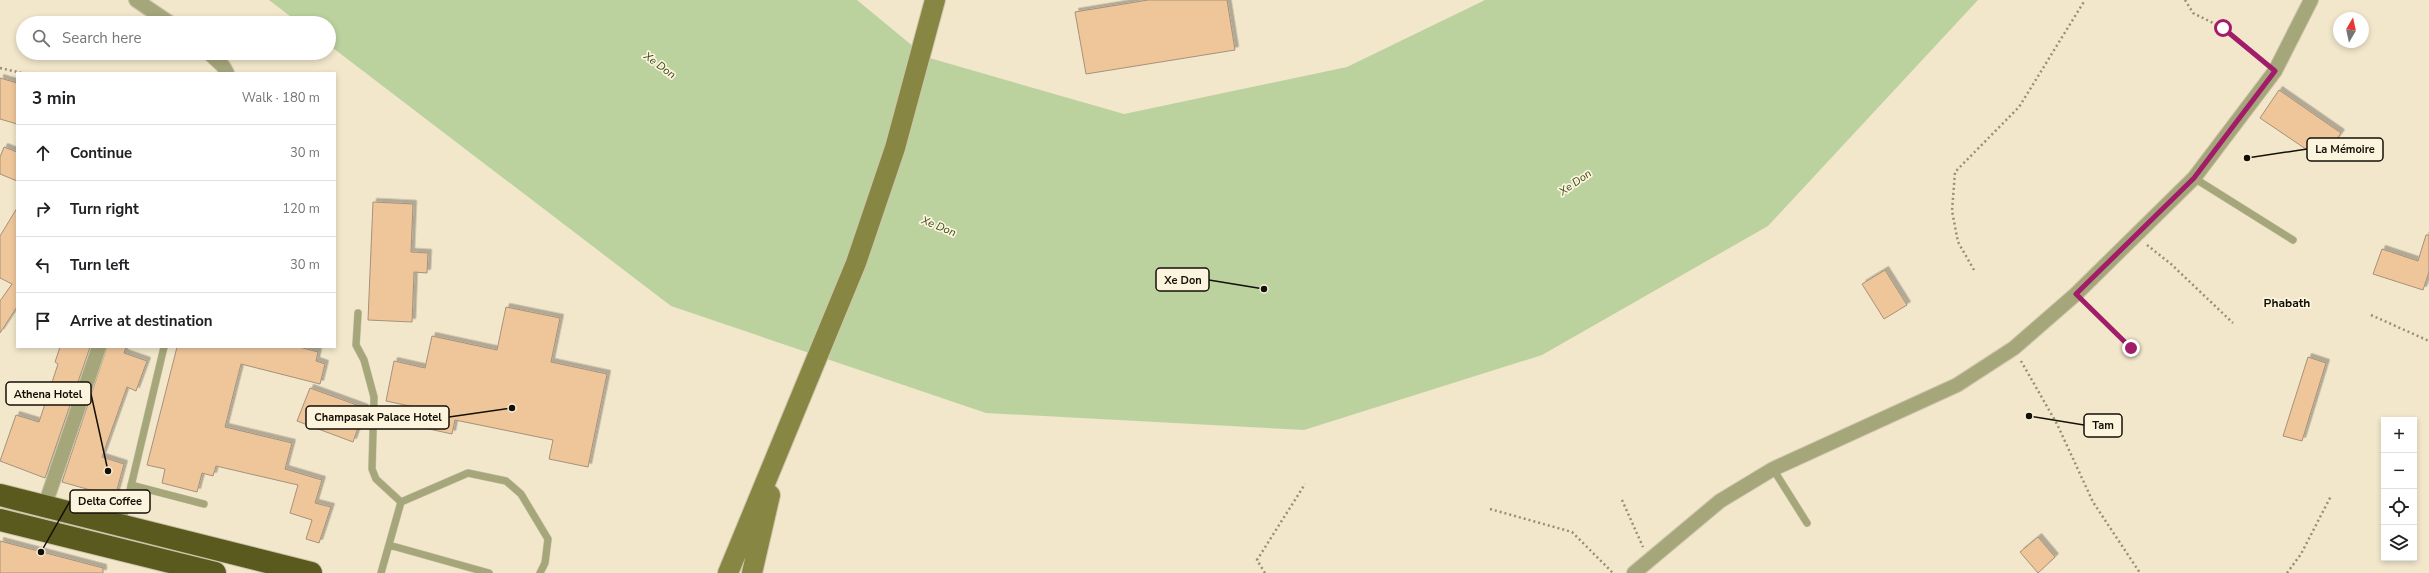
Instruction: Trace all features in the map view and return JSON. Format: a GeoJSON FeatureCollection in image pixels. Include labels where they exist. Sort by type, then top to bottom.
{"type":"FeatureCollection","features":[{"type":"Feature","properties":{"kind":"highway"},"geometry":{"type":"LineString","coordinates":[[0,495],[122,524],[311,573]]}},
{"type":"Feature","properties":{"kind":"highway"},"geometry":{"type":"LineString","coordinates":[[0,520],[164,567],[215,573]]}},
{"type":"Feature","properties":{"kind":"street"},"geometry":{"type":"LineString","coordinates":[[136,0],[160,16]]}},
{"type":"Feature","properties":{"kind":"street"},"geometry":{"type":"LineString","coordinates":[[728,573],[783,435],[856,263],[895,148],[935,0]]}},
{"type":"Feature","properties":{"kind":"street"},"geometry":{"type":"LineString","coordinates":[[1634,573],[1720,501],[1773,469],[1957,385],[2014,348],[2076,294],[2194,178],[2275,71],[2311,0]]}},
{"type":"Feature","properties":{"kind":"street"},"geometry":{"type":"LineString","coordinates":[[217,60],[224,66],[227,72]]}},
{"type":"Feature","properties":{"kind":"street"},"geometry":{"type":"LineString","coordinates":[[45,505],[99,348]]}},
{"type":"Feature","properties":{"kind":"street"},"geometry":{"type":"LineString","coordinates":[[752,573],[783,435]]}},
{"type":"Feature","properties":{"kind":"street"},"geometry":{"type":"LineString","coordinates":[[164,567],[171,537]]}},
{"type":"Feature","properties":{"kind":"lane"},"geometry":{"type":"LineString","coordinates":[[2194,178],[2293,240]]}},
{"type":"Feature","properties":{"kind":"lane"},"geometry":{"type":"LineString","coordinates":[[358,312],[356,345],[364,360],[374,397],[372,469],[376,479],[401,502]]}},
{"type":"Feature","properties":{"kind":"lane"},"geometry":{"type":"LineString","coordinates":[[122,524],[164,348]]}},
{"type":"Feature","properties":{"kind":"lane"},"geometry":{"type":"LineString","coordinates":[[1773,469],[1806,523]]}},
{"type":"Feature","properties":{"kind":"lane"},"geometry":{"type":"LineString","coordinates":[[401,502],[468,473],[506,481],[521,494],[548,539],[545,564],[540,573]]}},
{"type":"Feature","properties":{"kind":"lane"},"geometry":{"type":"LineString","coordinates":[[131,485],[204,504]]}},
{"type":"Feature","properties":{"kind":"lane"},"geometry":{"type":"LineString","coordinates":[[381,573],[401,502]]}},
{"type":"Feature","properties":{"kind":"lane"},"geometry":{"type":"LineString","coordinates":[[389,545],[489,573]]}},
{"type":"Feature","properties":{"kind":"path"},"geometry":{"type":"LineString","coordinates":[[1974,270],[1958,242],[1952,211],[1955,172],[2019,107],[2085,0]]}},
{"type":"Feature","properties":{"kind":"path"},"geometry":{"type":"LineString","coordinates":[[2185,0],[2193,13],[2223,28],[2275,71]]}},
{"type":"Feature","properties":{"kind":"path"},"geometry":{"type":"LineString","coordinates":[[0,68],[18,72]]}},
{"type":"Feature","properties":{"kind":"path"},"geometry":{"type":"LineString","coordinates":[[2135,236],[2171,264],[2233,323]]}},
{"type":"Feature","properties":{"kind":"path"},"geometry":{"type":"LineString","coordinates":[[2076,294],[2131,348]]}},
{"type":"Feature","properties":{"kind":"path"},"geometry":{"type":"LineString","coordinates":[[2371,315],[2429,340]]}},
{"type":"Feature","properties":{"kind":"path"},"geometry":{"type":"LineString","coordinates":[[2014,348],[2057,424],[2093,502],[2140,573]]}},
{"type":"Feature","properties":{"kind":"path"},"geometry":{"type":"LineString","coordinates":[[1265,573],[1257,560],[1305,484]]}},
{"type":"Feature","properties":{"kind":"path"},"geometry":{"type":"LineString","coordinates":[[2288,573],[2300,554],[2331,496]]}},
{"type":"Feature","properties":{"kind":"path"},"geometry":{"type":"LineString","coordinates":[[1622,500],[1649,561]]}},
{"type":"Feature","properties":{"kind":"path"},"geometry":{"type":"LineString","coordinates":[[1490,509],[1572,532],[1613,573]]}},
{"type":"Feature","properties":{"kind":"water"},"geometry":{"type":"Polygon","coordinates":[[[269,0],[857,0],[926,57],[1124,114],[1347,67],[1485,0],[1978,0],[1768,226],[1542,355],[1304,430],[986,413],[671,306],[336,50],[336,16],[290,16],[269,0]]]}},
{"type":"Feature","properties":{"kind":"building"},"geometry":{"type":"Polygon","coordinates":[[[1148,0],[1227,0],[1235,50],[1086,74],[1075,12],[1148,0]]]}},
{"type":"Feature","properties":{"kind":"building"},"geometry":{"type":"Polygon","coordinates":[[[0,78],[16,83],[16,124],[0,119],[0,78]]]}},
{"type":"Feature","properties":{"kind":"building"},"geometry":{"type":"Polygon","coordinates":[[[2279,90],[2341,133],[2322,160],[2260,118],[2279,90]]]}},
{"type":"Feature","properties":{"kind":"building"},"geometry":{"type":"Polygon","coordinates":[[[4,147],[16,152],[16,181],[0,174],[0,157],[4,147]]]}},
{"type":"Feature","properties":{"kind":"building"},"geometry":{"type":"Polygon","coordinates":[[[373,202],[413,204],[411,252],[428,253],[427,273],[414,272],[412,322],[368,320],[373,202]]]}},
{"type":"Feature","properties":{"kind":"building"},"geometry":{"type":"Polygon","coordinates":[[[16,210],[16,309],[0,333],[0,301],[12,284],[0,278],[0,236],[16,210]]]}},
{"type":"Feature","properties":{"kind":"building"},"geometry":{"type":"Polygon","coordinates":[[[2426,235],[2429,235],[2429,272],[2423,290],[2373,274],[2382,249],[2418,261],[2426,235]]]}},
{"type":"Feature","properties":{"kind":"building"},"geometry":{"type":"Polygon","coordinates":[[[1885,270],[1907,305],[1884,319],[1862,284],[1885,270]]]}},
{"type":"Feature","properties":{"kind":"building"},"geometry":{"type":"Polygon","coordinates":[[[506,307],[560,318],[551,362],[607,374],[588,467],[549,459],[553,440],[455,420],[452,434],[415,426],[419,408],[386,401],[394,361],[425,368],[432,336],[497,350],[506,307]]]}},
{"type":"Feature","properties":{"kind":"building"},"geometry":{"type":"Polygon","coordinates":[[[60,348],[90,348],[45,478],[0,461],[16,415],[39,422],[58,364],[55,362],[60,348]]]}},
{"type":"Feature","properties":{"kind":"building"},"geometry":{"type":"Polygon","coordinates":[[[107,348],[126,348],[124,353],[147,361],[136,391],[127,387],[102,457],[124,464],[115,497],[62,482],[107,348]]]}},
{"type":"Feature","properties":{"kind":"building"},"geometry":{"type":"Polygon","coordinates":[[[177,348],[303,348],[318,352],[316,361],[325,364],[320,384],[241,364],[225,427],[292,443],[285,469],[322,480],[315,503],[331,507],[319,543],[306,539],[312,520],[290,513],[298,485],[216,466],[213,476],[202,473],[197,492],[162,483],[165,469],[147,465],[177,348]]]}},
{"type":"Feature","properties":{"kind":"building"},"geometry":{"type":"Polygon","coordinates":[[[2308,357],[2326,363],[2302,441],[2283,436],[2308,357]]]}},
{"type":"Feature","properties":{"kind":"building"},"geometry":{"type":"Polygon","coordinates":[[[310,388],[365,408],[353,442],[297,421],[310,388]]]}},
{"type":"Feature","properties":{"kind":"building"},"geometry":{"type":"Polygon","coordinates":[[[2038,537],[2055,557],[2038,573],[2020,552],[2038,537]]]}},
{"type":"Feature","properties":{"kind":"building"},"geometry":{"type":"Polygon","coordinates":[[[0,541],[103,568],[103,573],[0,573],[0,541]]]}},
{"type":"Feature","properties":{"kind":"place","name":"La Mémoire"},"geometry":{"type":"Point","coordinates":[2247,158]}},
{"type":"Feature","properties":{"kind":"place","name":"Xe Don"},"geometry":{"type":"Point","coordinates":[1264,289]}},
{"type":"Feature","properties":{"kind":"place","name":"Champasak Palace Hotel"},"geometry":{"type":"Point","coordinates":[512,408]}},
{"type":"Feature","properties":{"kind":"place","name":"Tam"},"geometry":{"type":"Point","coordinates":[2029,416]}},
{"type":"Feature","properties":{"kind":"place","name":"Athena Hotel"},"geometry":{"type":"Point","coordinates":[108,471]}},
{"type":"Feature","properties":{"kind":"place","name":"Delta Coffee"},"geometry":{"type":"Point","coordinates":[41,552]}},
{"type":"Feature","properties":{"kind":"district","name":"Phabath"},"geometry":{"type":"Point","coordinates":[2287,303]}},
{"type":"Feature","properties":{"kind":"route"},"geometry":{"type":"LineString","coordinates":[[2131,348],[2076,294],[2194,178],[2275,71],[2223,28]]}}]}
